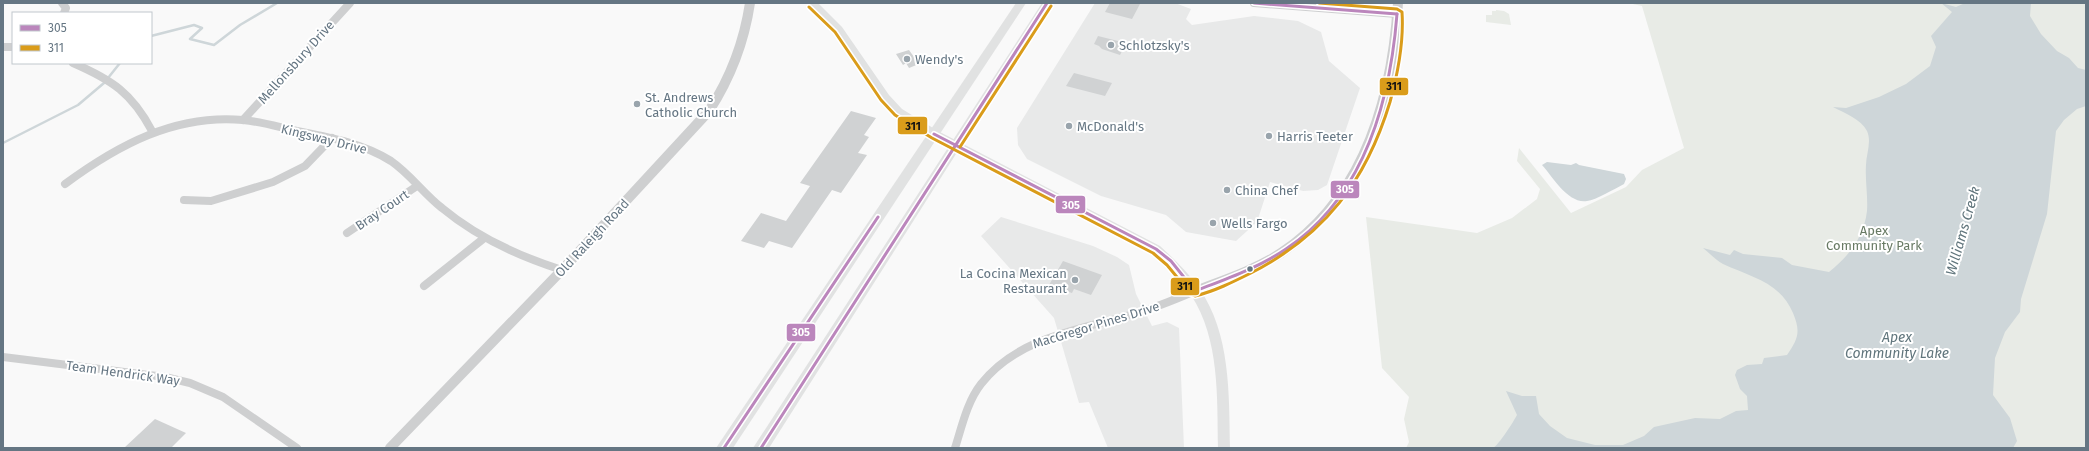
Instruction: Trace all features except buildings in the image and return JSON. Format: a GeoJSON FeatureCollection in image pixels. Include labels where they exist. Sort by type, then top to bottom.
{"type":"FeatureCollection","features":[{"type":"Feature","properties":{"kind":"highway"},"geometry":{"type":"LineString","coordinates":[[724,448],[1021,3]]}},
{"type":"Feature","properties":{"kind":"highway"},"geometry":{"type":"LineString","coordinates":[[1035,22],[1034,14],[1040,3]]}},
{"type":"Feature","properties":{"kind":"highway"},"geometry":{"type":"LineString","coordinates":[[761,448],[1047,3]]}},
{"type":"Feature","properties":{"kind":"main road"},"geometry":{"type":"LineString","coordinates":[[813,3],[839,30],[894,107],[934,134],[956,144],[1156,249],[1171,261],[1196,291],[1210,320],[1220,356],[1223,382],[1224,448]]}},
{"type":"Feature","properties":{"kind":"street"},"geometry":{"type":"LineString","coordinates":[[62,3],[66,8],[64,12]]}},
{"type":"Feature","properties":{"kind":"street","name":"Mellonsbury Drive"},"geometry":{"type":"LineString","coordinates":[[243,120],[350,3]]}},
{"type":"Feature","properties":{"kind":"street","name":"Old Raleigh Road"},"geometry":{"type":"LineString","coordinates":[[390,448],[562,270],[699,123],[714,104],[738,60],[747,30],[750,3]]}},
{"type":"Feature","properties":{"kind":"street"},"geometry":{"type":"LineString","coordinates":[[1254,3],[1397,14]]}},
{"type":"Feature","properties":{"kind":"street"},"geometry":{"type":"LineString","coordinates":[[1196,291],[1246,272],[1281,253],[1320,221],[1348,188],[1365,155],[1388,88],[1395,56],[1398,3]]}},
{"type":"Feature","properties":{"kind":"street"},"geometry":{"type":"LineString","coordinates":[[75,64],[104,77],[123,90],[137,104],[152,131]]}},
{"type":"Feature","properties":{"kind":"street","name":"Kingsway Drive"},"geometry":{"type":"LineString","coordinates":[[65,184],[102,157],[152,131],[207,119],[243,120],[332,138],[368,148],[380,154],[406,173],[417,186],[459,222],[483,239],[505,251],[562,270]]}},
{"type":"Feature","properties":{"kind":"street"},"geometry":{"type":"LineString","coordinates":[[184,200],[211,201],[273,182],[305,166],[332,138]]}},
{"type":"Feature","properties":{"kind":"street","name":"Bray Court"},"geometry":{"type":"LineString","coordinates":[[347,233],[417,186]]}},
{"type":"Feature","properties":{"kind":"street"},"geometry":{"type":"LineString","coordinates":[[424,286],[483,239]]}},
{"type":"Feature","properties":{"kind":"street","name":"MacGregor Pines Drive"},"geometry":{"type":"LineString","coordinates":[[955,448],[969,405],[981,384],[998,366],[1019,351],[1047,338],[1146,310],[1196,291]]}},
{"type":"Feature","properties":{"kind":"street","name":"Team Hendrick Way"},"geometry":{"type":"LineString","coordinates":[[3,357],[165,377],[190,383],[223,397],[297,448]]}},
{"type":"Feature","properties":{"kind":"shaded area"},"geometry":{"type":"Polygon","coordinates":[[[1095,3],[1175,3],[1191,9],[1186,19],[1192,25],[1254,16],[1298,21],[1321,32],[1329,61],[1360,88],[1327,185],[1318,190],[1303,191],[1270,182],[1257,222],[1236,241],[1186,232],[1166,215],[1101,196],[1027,159],[1018,145],[1017,128],[1095,3]]]}},
{"type":"Feature","properties":{"kind":"shaded area"},"geometry":{"type":"Polygon","coordinates":[[[1001,217],[1093,246],[1117,257],[1129,265],[1136,294],[1152,326],[1167,322],[1179,328],[1184,448],[1108,448],[1089,402],[1079,403],[1054,318],[981,236],[1001,217]]]}},
{"type":"Feature","properties":{"kind":"green space","name":"Apex Community Park"},"geometry":{"type":"Polygon","coordinates":[[[1628,3],[2086,3],[2086,448],[1406,448],[1409,442],[1404,419],[1409,397],[1382,368],[1366,217],[1477,233],[1512,218],[1537,199],[1540,189],[1517,161],[1519,148],[1571,213],[1626,187],[1642,170],[1684,148],[1642,6],[1628,3]]]}},
{"type":"Feature","properties":{"kind":"green space"},"geometry":{"type":"Polygon","coordinates":[[[1492,11],[1504,11],[1509,14],[1511,25],[1486,22],[1486,15],[1492,15],[1492,11]]]}},
{"type":"Feature","properties":{"kind":"water","name":"Apex Community Lake"},"geometry":{"type":"Polygon","coordinates":[[[1941,3],[1956,7],[1965,3],[2031,3],[2030,16],[2041,34],[2057,51],[2069,58],[2078,68],[2086,70],[2086,106],[2077,109],[2064,120],[2056,131],[2047,214],[2021,299],[2020,312],[2005,332],[1995,358],[1993,395],[2010,418],[2017,441],[2013,448],[1493,448],[1502,438],[1517,415],[1506,391],[1522,396],[1536,396],[1539,414],[1550,426],[1567,438],[1595,445],[1623,445],[1644,436],[1654,427],[1695,418],[1720,419],[1736,411],[1748,410],[1747,396],[1740,389],[1735,375],[1737,370],[1747,365],[1762,364],[1764,358],[1787,355],[1796,340],[1798,330],[1797,325],[1793,313],[1787,303],[1781,294],[1773,287],[1723,264],[1703,248],[1730,255],[1734,250],[1743,254],[1782,258],[1792,265],[1829,272],[1849,253],[1863,229],[1867,211],[1866,161],[1869,139],[1867,131],[1861,123],[1833,107],[1846,108],[1879,97],[1906,84],[1930,66],[1936,47],[1931,36],[1952,12],[1941,3]]]}},
{"type":"Feature","properties":{"kind":"water"},"geometry":{"type":"Polygon","coordinates":[[[1547,162],[1571,165],[1576,163],[1579,165],[1624,174],[1626,179],[1624,184],[1600,196],[1587,201],[1580,201],[1567,194],[1556,182],[1542,165],[1547,162]]]}},
{"type":"Feature","properties":{"kind":"waterway"},"geometry":{"type":"LineString","coordinates":[[152,36],[194,25],[202,28],[190,39],[214,45],[240,25],[277,3]]}},
{"type":"Feature","properties":{"kind":"waterway"},"geometry":{"type":"LineString","coordinates":[[3,143],[78,105],[104,83],[119,64]]}},
{"type":"Feature","properties":{"kind":"transit line","name":"305"},"geometry":{"type":"LineString","coordinates":[[761,448],[1047,3]]}},
{"type":"Feature","properties":{"kind":"transit line","name":"305"},"geometry":{"type":"LineString","coordinates":[[1254,3],[1397,14]]}},
{"type":"Feature","properties":{"kind":"transit line","name":"311"},"geometry":{"type":"LineString","coordinates":[[809,7],[835,32],[881,100],[895,115],[932,138],[1153,253],[1167,265],[1191,294],[1195,296],[1243,277],[1273,262],[1299,245],[1322,225],[1341,203],[1358,178],[1372,151],[1384,122],[1393,90],[1402,41],[1402,12],[1397,9],[1319,3]]}},
{"type":"Feature","properties":{"kind":"transit line","name":"311"},"geometry":{"type":"LineString","coordinates":[[960,147],[1051,6]]}},
{"type":"Feature","properties":{"kind":"transit line","name":"305"},"geometry":{"type":"LineString","coordinates":[[1195,291],[1249,269],[1286,249],[1322,218],[1342,194],[1359,167],[1372,138],[1382,108],[1390,77],[1397,14]]}},
{"type":"Feature","properties":{"kind":"transit line","name":"305"},"geometry":{"type":"LineString","coordinates":[[934,134],[1156,249],[1171,261],[1195,291]]}},
{"type":"Feature","properties":{"kind":"transit line","name":"305"},"geometry":{"type":"LineString","coordinates":[[724,448],[878,217]]}},
{"type":"Feature","properties":{"kind":"place","name":"Schlotzsky's"},"geometry":{"type":"Point","coordinates":[1111,45]}},
{"type":"Feature","properties":{"kind":"place","name":"Wendy's"},"geometry":{"type":"Point","coordinates":[907,59]}},
{"type":"Feature","properties":{"kind":"place","name":"St. Andrews Catholic Church"},"geometry":{"type":"Point","coordinates":[637,104]}},
{"type":"Feature","properties":{"kind":"place","name":"McDonald's"},"geometry":{"type":"Point","coordinates":[1069,126]}},
{"type":"Feature","properties":{"kind":"place","name":"Harris Teeter"},"geometry":{"type":"Point","coordinates":[1269,136]}},
{"type":"Feature","properties":{"kind":"place","name":"China Chef"},"geometry":{"type":"Point","coordinates":[1227,190]}},
{"type":"Feature","properties":{"kind":"place","name":"Wells Fargo"},"geometry":{"type":"Point","coordinates":[1213,223]}},
{"type":"Feature","properties":{"kind":"place","name":"La Cocina Mexican Restaurant"},"geometry":{"type":"Point","coordinates":[1075,280]}},
{"type":"Feature","properties":{"kind":"water label","name":"Williams Creek"},"geometry":{"type":"Point","coordinates":[1963,231]}}]}
